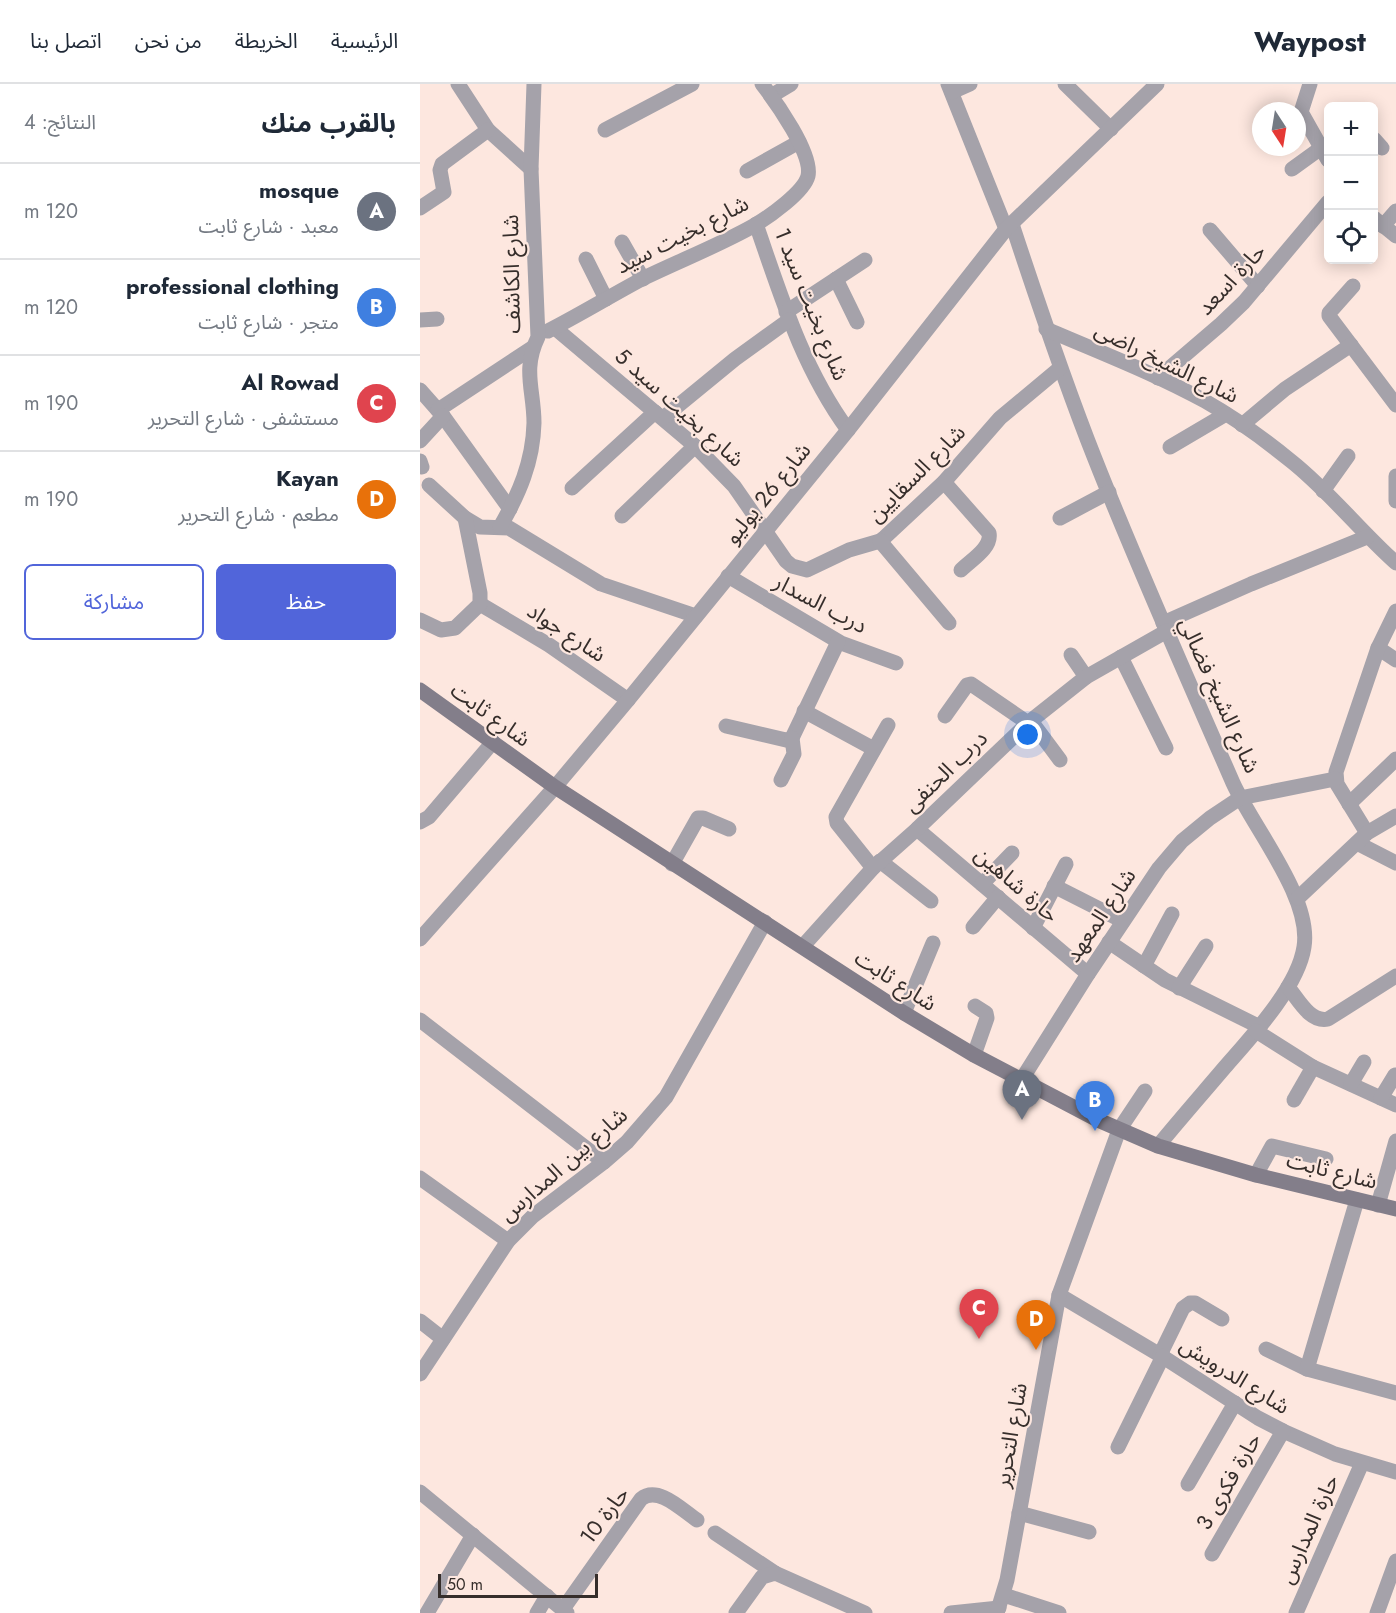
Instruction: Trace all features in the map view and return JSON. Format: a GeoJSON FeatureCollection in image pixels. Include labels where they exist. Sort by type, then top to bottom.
{"type":"FeatureCollection","features":[{"type":"Feature","properties":{"kind":"main road","name":"شارع ثابت"},"geometry":{"type":"LineString","coordinates":[[420,690],[555,787],[672,864],[974,1055],[1119,1131],[1158,1146],[1256,1175],[1396,1209]]}},
{"type":"Feature","properties":{"kind":"street"},"geometry":{"type":"LineString","coordinates":[[458,84],[488,130],[531,169]]}},
{"type":"Feature","properties":{"kind":"street","name":"شارع الكاشف"},"geometry":{"type":"LineString","coordinates":[[500,527],[520,488],[532,443],[534,420],[529,365],[535,342],[531,169],[534,84]]}},
{"type":"Feature","properties":{"kind":"street"},"geometry":{"type":"LineString","coordinates":[[605,130],[692,84]]}},
{"type":"Feature","properties":{"kind":"street"},"geometry":{"type":"LineString","coordinates":[[766,90],[791,84]]}},
{"type":"Feature","properties":{"kind":"street"},"geometry":{"type":"LineString","coordinates":[[950,88],[970,84]]}},
{"type":"Feature","properties":{"kind":"street"},"geometry":{"type":"LineString","coordinates":[[1065,84],[1111,129]]}},
{"type":"Feature","properties":{"kind":"street","name":"شارع 26 يوليو"},"geometry":{"type":"LineString","coordinates":[[420,939],[555,787],[628,700],[848,430],[1009,226],[1157,84]]}},
{"type":"Feature","properties":{"kind":"street"},"geometry":{"type":"LineString","coordinates":[[1310,84],[1300,109],[1324,151]]}},
{"type":"Feature","properties":{"kind":"street","name":"شارع الشيخ فضالي"},"geometry":{"type":"LineString","coordinates":[[950,88],[1009,226],[1108,492],[1165,627],[1240,798],[1298,898],[1305,922],[1305,946],[1298,970],[1288,987],[1258,1029],[1158,1146]]}},
{"type":"Feature","properties":{"kind":"street","name":"شارع بخيت سيد"},"geometry":{"type":"LineString","coordinates":[[420,441],[440,413],[555,328],[643,279],[756,224],[798,192],[805,184],[809,174],[808,163],[799,142],[766,90]]}},
{"type":"Feature","properties":{"kind":"street"},"geometry":{"type":"LineString","coordinates":[[420,208],[444,192],[441,164],[488,130]]}},
{"type":"Feature","properties":{"kind":"street"},"geometry":{"type":"LineString","coordinates":[[747,171],[799,142]]}},
{"type":"Feature","properties":{"kind":"street"},"geometry":{"type":"LineString","coordinates":[[1292,169],[1324,155]]}},
{"type":"Feature","properties":{"kind":"street","name":"حارة اسعد"},"geometry":{"type":"LineString","coordinates":[[1158,378],[1233,313],[1324,208]]}},
{"type":"Feature","properties":{"kind":"street"},"geometry":{"type":"LineString","coordinates":[[1396,211],[1378,222],[1396,236]]}},
{"type":"Feature","properties":{"kind":"street","name":"شارع بخيت سيد 1"},"geometry":{"type":"LineString","coordinates":[[756,224],[788,316],[812,373],[848,430]]}},
{"type":"Feature","properties":{"kind":"street"},"geometry":{"type":"LineString","coordinates":[[1210,230],[1258,286]]}},
{"type":"Feature","properties":{"kind":"street"},"geometry":{"type":"LineString","coordinates":[[622,242],[643,279]]}},
{"type":"Feature","properties":{"kind":"street"},"geometry":{"type":"LineString","coordinates":[[585,259],[606,299]]}},
{"type":"Feature","properties":{"kind":"street"},"geometry":{"type":"LineString","coordinates":[[572,488],[659,415],[735,359],[836,279],[865,260]]}},
{"type":"Feature","properties":{"kind":"street"},"geometry":{"type":"LineString","coordinates":[[836,279],[857,322]]}},
{"type":"Feature","properties":{"kind":"street"},"geometry":{"type":"LineString","coordinates":[[1353,286],[1329,313],[1396,405]]}},
{"type":"Feature","properties":{"kind":"street"},"geometry":{"type":"LineString","coordinates":[[420,320],[437,318]]}},
{"type":"Feature","properties":{"kind":"street","name":"شارع بخيت سيد 5"},"geometry":{"type":"LineString","coordinates":[[555,328],[695,446],[730,480],[766,530]]}},
{"type":"Feature","properties":{"kind":"street","name":"شارع الشيخ راضى"},"geometry":{"type":"LineString","coordinates":[[1046,328],[1158,378],[1226,414],[1293,462],[1396,563]]}},
{"type":"Feature","properties":{"kind":"street"},"geometry":{"type":"LineString","coordinates":[[1242,425],[1285,389],[1351,345]]}},
{"type":"Feature","properties":{"kind":"street","name":"شارع السقايين"},"geometry":{"type":"LineString","coordinates":[[766,530],[786,561],[799,569],[807,570],[849,550],[880,541],[944,482],[1000,418],[1060,368]]}},
{"type":"Feature","properties":{"kind":"street"},"geometry":{"type":"LineString","coordinates":[[420,389],[510,509]]}},
{"type":"Feature","properties":{"kind":"street"},"geometry":{"type":"LineString","coordinates":[[1170,447],[1226,414]]}},
{"type":"Feature","properties":{"kind":"street"},"geometry":{"type":"LineString","coordinates":[[622,516],[695,446]]}},
{"type":"Feature","properties":{"kind":"street"},"geometry":{"type":"LineString","coordinates":[[1323,491],[1348,456]]}},
{"type":"Feature","properties":{"kind":"street"},"geometry":{"type":"LineString","coordinates":[[1396,476],[1396,501]]}},
{"type":"Feature","properties":{"kind":"street"},"geometry":{"type":"LineString","coordinates":[[944,482],[990,537],[989,544],[961,570]]}},
{"type":"Feature","properties":{"kind":"street"},"geometry":{"type":"LineString","coordinates":[[429,485],[465,518],[480,527],[500,527],[518,532],[600,584],[696,616]]}},
{"type":"Feature","properties":{"kind":"street"},"geometry":{"type":"LineString","coordinates":[[1060,518],[1108,492]]}},
{"type":"Feature","properties":{"kind":"street"},"geometry":{"type":"LineString","coordinates":[[420,620],[441,630],[455,628],[480,603],[465,518]]}},
{"type":"Feature","properties":{"kind":"street","name":"درب الحنفى"},"geometry":{"type":"LineString","coordinates":[[803,946],[877,864],[1029,722],[1086,677],[1121,657],[1165,627],[1251,584],[1367,537]]}},
{"type":"Feature","properties":{"kind":"street"},"geometry":{"type":"LineString","coordinates":[[880,541],[949,622]]}},
{"type":"Feature","properties":{"kind":"street","name":"درب السدار"},"geometry":{"type":"LineString","coordinates":[[728,576],[838,642],[896,663]]}},
{"type":"Feature","properties":{"kind":"street","name":"شارع جواد"},"geometry":{"type":"LineString","coordinates":[[480,603],[549,645],[628,700]]}},
{"type":"Feature","properties":{"kind":"street"},"geometry":{"type":"LineString","coordinates":[[1396,611],[1378,648],[1337,765],[1335,779],[1362,838],[1396,863]]}},
{"type":"Feature","properties":{"kind":"street"},"geometry":{"type":"LineString","coordinates":[[781,780],[794,753],[792,738],[838,642]]}},
{"type":"Feature","properties":{"kind":"street"},"geometry":{"type":"LineString","coordinates":[[1378,648],[1396,660]]}},
{"type":"Feature","properties":{"kind":"street"},"geometry":{"type":"LineString","coordinates":[[1071,655],[1086,677]]}},
{"type":"Feature","properties":{"kind":"street"},"geometry":{"type":"LineString","coordinates":[[1121,657],[1166,748]]}},
{"type":"Feature","properties":{"kind":"street"},"geometry":{"type":"LineString","coordinates":[[945,716],[967,685],[971,684],[1029,722],[1060,760]]}},
{"type":"Feature","properties":{"kind":"street"},"geometry":{"type":"LineString","coordinates":[[804,711],[874,749]]}},
{"type":"Feature","properties":{"kind":"street"},"geometry":{"type":"LineString","coordinates":[[888,725],[837,814],[836,820],[877,864],[931,901]]}},
{"type":"Feature","properties":{"kind":"street"},"geometry":{"type":"LineString","coordinates":[[726,726],[784,739],[792,738]]}},
{"type":"Feature","properties":{"kind":"street"},"geometry":{"type":"LineString","coordinates":[[420,822],[429,817],[493,742]]}},
{"type":"Feature","properties":{"kind":"street"},"geometry":{"type":"LineString","coordinates":[[1348,804],[1396,759]]}},
{"type":"Feature","properties":{"kind":"street"},"geometry":{"type":"LineString","coordinates":[[1240,798],[1335,779]]}},
{"type":"Feature","properties":{"kind":"street","name":"شارع المعهد"},"geometry":{"type":"LineString","coordinates":[[1022,1079],[1088,974],[1159,868],[1182,841],[1210,818],[1240,798]]}},
{"type":"Feature","properties":{"kind":"street"},"geometry":{"type":"LineString","coordinates":[[1298,898],[1362,838],[1396,816]]}},
{"type":"Feature","properties":{"kind":"street"},"geometry":{"type":"LineString","coordinates":[[672,864],[698,818],[729,829]]}},
{"type":"Feature","properties":{"kind":"street","name":"حارة شاهين"},"geometry":{"type":"LineString","coordinates":[[917,829],[1088,974]]}},
{"type":"Feature","properties":{"kind":"street"},"geometry":{"type":"LineString","coordinates":[[982,884],[1012,853]]}},
{"type":"Feature","properties":{"kind":"street"},"geometry":{"type":"LineString","coordinates":[[1033,928],[1066,864]]}},
{"type":"Feature","properties":{"kind":"street"},"geometry":{"type":"LineString","coordinates":[[1054,886],[1123,921]]}},
{"type":"Feature","properties":{"kind":"street"},"geometry":{"type":"LineString","coordinates":[[973,927],[998,897]]}},
{"type":"Feature","properties":{"kind":"street"},"geometry":{"type":"LineString","coordinates":[[1144,966],[1172,914]]}},
{"type":"Feature","properties":{"kind":"street","name":"شارع بين المدارس"},"geometry":{"type":"LineString","coordinates":[[420,1374],[508,1241],[533,1216],[604,1162],[648,1120],[666,1097],[765,922]]}},
{"type":"Feature","properties":{"kind":"street"},"geometry":{"type":"LineString","coordinates":[[1109,942],[1179,988],[1258,1029],[1313,1067],[1396,1106]]}},
{"type":"Feature","properties":{"kind":"street"},"geometry":{"type":"LineString","coordinates":[[904,1012],[933,943]]}},
{"type":"Feature","properties":{"kind":"street"},"geometry":{"type":"LineString","coordinates":[[1179,988],[1206,946]]}},
{"type":"Feature","properties":{"kind":"street"},"geometry":{"type":"LineString","coordinates":[[1288,987],[1313,1017],[1323,1020],[1396,976]]}},
{"type":"Feature","properties":{"kind":"street"},"geometry":{"type":"LineString","coordinates":[[974,1055],[987,1018],[986,1013],[975,1006]]}},
{"type":"Feature","properties":{"kind":"street"},"geometry":{"type":"LineString","coordinates":[[420,1020],[604,1162]]}},
{"type":"Feature","properties":{"kind":"street"},"geometry":{"type":"LineString","coordinates":[[1351,1084],[1364,1062]]}},
{"type":"Feature","properties":{"kind":"street"},"geometry":{"type":"LineString","coordinates":[[1294,1100],[1313,1067]]}},
{"type":"Feature","properties":{"kind":"street"},"geometry":{"type":"LineString","coordinates":[[1380,1098],[1395,1076]]}},
{"type":"Feature","properties":{"kind":"street","name":"شارع التحرير"},"geometry":{"type":"LineString","coordinates":[[1000,1605],[1059,1295],[1119,1131],[1145,1091]]}},
{"type":"Feature","properties":{"kind":"street"},"geometry":{"type":"LineString","coordinates":[[1378,1205],[1396,1141]]}},
{"type":"Feature","properties":{"kind":"street"},"geometry":{"type":"LineString","coordinates":[[1256,1175],[1272,1146],[1326,1159]]}},
{"type":"Feature","properties":{"kind":"street"},"geometry":{"type":"LineString","coordinates":[[420,1178],[508,1241]]}},
{"type":"Feature","properties":{"kind":"street"},"geometry":{"type":"LineString","coordinates":[[1307,1369],[1357,1200]]}},
{"type":"Feature","properties":{"kind":"street","name":"شارع الدرويش"},"geometry":{"type":"LineString","coordinates":[[1059,1295],[1283,1431],[1335,1454],[1396,1472]]}},
{"type":"Feature","properties":{"kind":"street"},"geometry":{"type":"LineString","coordinates":[[1118,1447],[1183,1308],[1186,1305],[1195,1304],[1222,1319]]}},
{"type":"Feature","properties":{"kind":"street"},"geometry":{"type":"LineString","coordinates":[[420,1321],[443,1339]]}},
{"type":"Feature","properties":{"kind":"street"},"geometry":{"type":"LineString","coordinates":[[1266,1349],[1307,1369],[1396,1394]]}},
{"type":"Feature","properties":{"kind":"street"},"geometry":{"type":"LineString","coordinates":[[1188,1484],[1235,1403]]}},
{"type":"Feature","properties":{"kind":"street","name":"حارة فكرى 3"},"geometry":{"type":"LineString","coordinates":[[1212,1554],[1283,1431]]}},
{"type":"Feature","properties":{"kind":"street","name":"حارة المدارس"},"geometry":{"type":"LineString","coordinates":[[1296,1613],[1362,1463]]}},
{"type":"Feature","properties":{"kind":"street"},"geometry":{"type":"LineString","coordinates":[[420,1492],[565,1611]]}},
{"type":"Feature","properties":{"kind":"street","name":"حارة 10"},"geometry":{"type":"LineString","coordinates":[[565,1611],[641,1499],[646,1495],[658,1494],[696,1520]]}},
{"type":"Feature","properties":{"kind":"street"},"geometry":{"type":"LineString","coordinates":[[1019,1513],[1089,1532]]}},
{"type":"Feature","properties":{"kind":"street"},"geometry":{"type":"LineString","coordinates":[[715,1533],[775,1573],[865,1613]]}},
{"type":"Feature","properties":{"kind":"street"},"geometry":{"type":"LineString","coordinates":[[427,1613],[473,1535]]}},
{"type":"Feature","properties":{"kind":"street"},"geometry":{"type":"LineString","coordinates":[[1377,1613],[1396,1561]]}},
{"type":"Feature","properties":{"kind":"street"},"geometry":{"type":"LineString","coordinates":[[736,1613],[762,1577],[775,1573]]}},
{"type":"Feature","properties":{"kind":"street"},"geometry":{"type":"LineString","coordinates":[[537,1613],[548,1596]]}},
{"type":"Feature","properties":{"kind":"street"},"geometry":{"type":"LineString","coordinates":[[951,1613],[1000,1605],[1059,1613]]}},
{"type":"Feature","properties":{"kind":"place","name":"mosque"},"geometry":{"type":"Point","coordinates":[1022,1120]}},
{"type":"Feature","properties":{"kind":"place","name":"professional clothing"},"geometry":{"type":"Point","coordinates":[1095,1131]}},
{"type":"Feature","properties":{"kind":"place","name":"Al Rowad"},"geometry":{"type":"Point","coordinates":[979,1339]}},
{"type":"Feature","properties":{"kind":"place","name":"Kayan"},"geometry":{"type":"Point","coordinates":[1036,1350]}}]}
